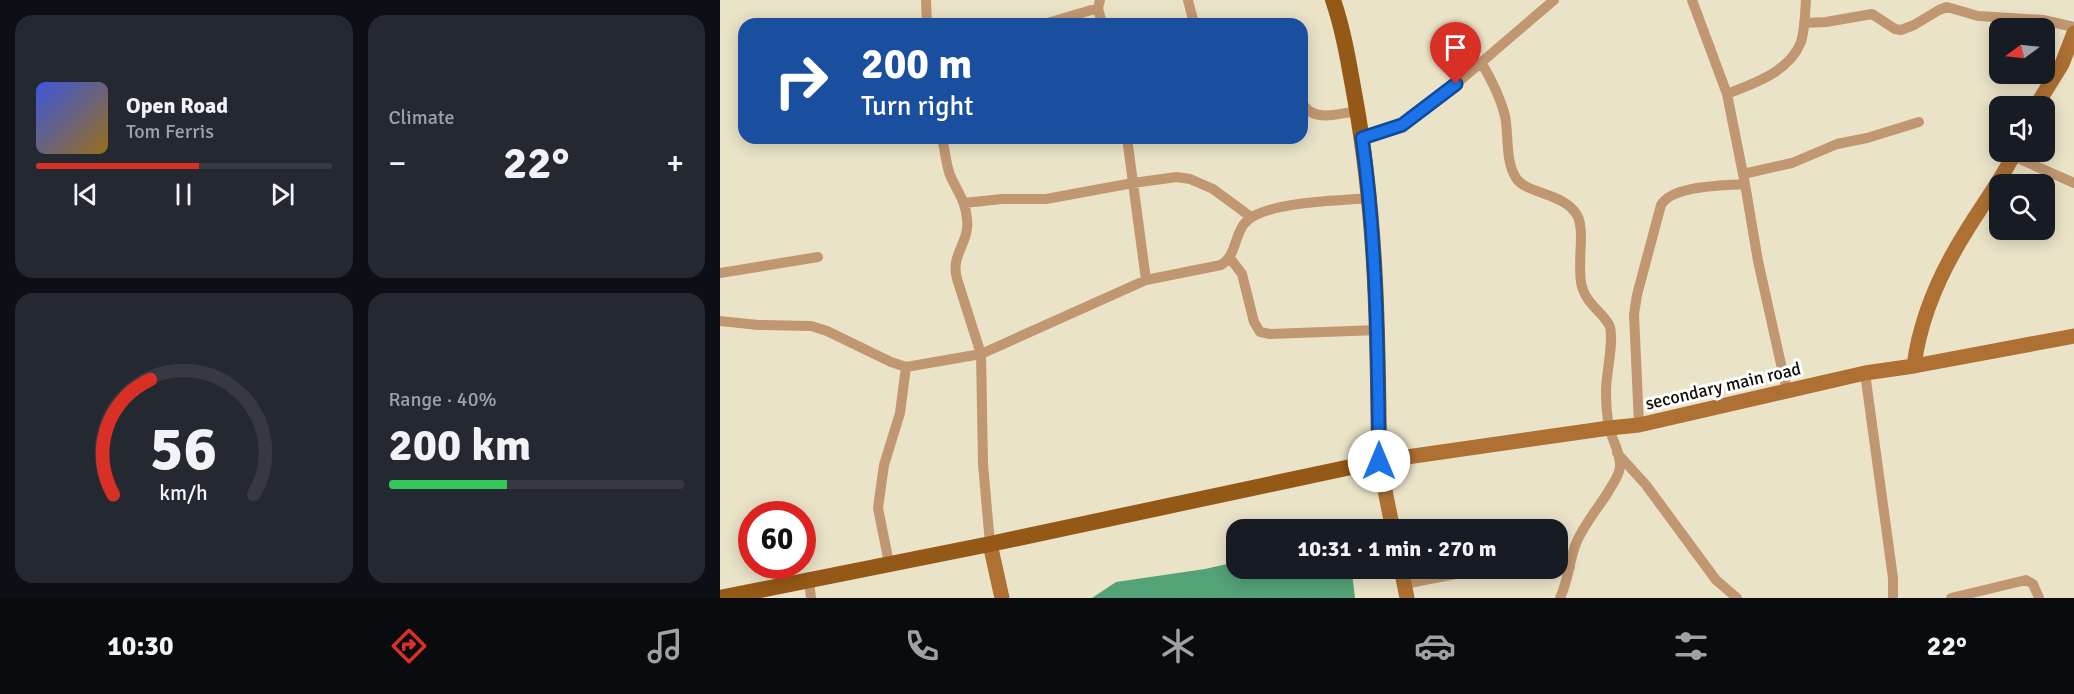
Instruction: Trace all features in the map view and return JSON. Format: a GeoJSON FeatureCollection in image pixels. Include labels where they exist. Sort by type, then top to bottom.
{"type":"FeatureCollection","features":[{"type":"Feature","properties":{"kind":"main road"},"geometry":{"type":"LineString","coordinates":[[1333,0],[1342,27],[1362,138],[1370,198],[1378,330],[1379,461],[1391,519]]}},
{"type":"Feature","properties":{"kind":"main road"},"geometry":{"type":"LineString","coordinates":[[2042,96],[2062,64],[2074,33]]}},
{"type":"Feature","properties":{"kind":"main road"},"geometry":{"type":"LineString","coordinates":[[1914,366],[1921,325],[1946,267],[1966,230],[2009,162]]}},
{"type":"Feature","properties":{"kind":"main road","name":"secondary main road"},"geometry":{"type":"LineString","coordinates":[[1379,461],[1639,425],[1866,373],[2074,336]]}},
{"type":"Feature","properties":{"kind":"main road"},"geometry":{"type":"LineString","coordinates":[[720,598],[990,544],[1379,461]]}},
{"type":"Feature","properties":{"kind":"main road"},"geometry":{"type":"LineString","coordinates":[[990,544],[1002,598]]}},
{"type":"Feature","properties":{"kind":"street"},"geometry":{"type":"LineString","coordinates":[[926,0],[927,18]]}},
{"type":"Feature","properties":{"kind":"street"},"geometry":{"type":"LineString","coordinates":[[1188,0],[1192,18]]}},
{"type":"Feature","properties":{"kind":"street"},"geometry":{"type":"LineString","coordinates":[[1362,138],[1402,125],[1456,84],[1554,0]]}},
{"type":"Feature","properties":{"kind":"street"},"geometry":{"type":"LineString","coordinates":[[1692,0],[1726,94],[1758,261],[1787,391]]}},
{"type":"Feature","properties":{"kind":"street"},"geometry":{"type":"LineString","coordinates":[[1726,94],[1754,84],[1786,64],[1801,41],[1806,0]]}},
{"type":"Feature","properties":{"kind":"street"},"geometry":{"type":"LineString","coordinates":[[1060,18],[1099,4]]}},
{"type":"Feature","properties":{"kind":"street"},"geometry":{"type":"LineString","coordinates":[[1804,23],[1827,22],[1872,14],[1895,29],[1901,30],[1947,7],[1978,16],[2043,20],[2074,27]]}},
{"type":"Feature","properties":{"kind":"street"},"geometry":{"type":"LineString","coordinates":[[1481,62],[1502,105],[1510,162],[1515,178],[1527,187],[1550,195],[1567,205],[1576,214],[1580,223],[1578,269],[1582,288],[1587,300],[1610,328],[1611,345],[1606,393],[1609,428],[1620,462],[1618,476],[1587,522],[1575,545],[1560,598]]}},
{"type":"Feature","properties":{"kind":"street"},"geometry":{"type":"LineString","coordinates":[[1308,110],[1328,116],[1357,111]]}},
{"type":"Feature","properties":{"kind":"street"},"geometry":{"type":"LineString","coordinates":[[1639,425],[1634,314],[1661,205],[1666,198],[1744,179],[1837,144],[1868,138],[1920,122]]}},
{"type":"Feature","properties":{"kind":"street"},"geometry":{"type":"LineString","coordinates":[[943,144],[950,174],[964,203],[968,226],[964,242],[955,260],[955,272],[981,354],[983,464],[990,544]]}},
{"type":"Feature","properties":{"kind":"street"},"geometry":{"type":"LineString","coordinates":[[1128,144],[1146,280]]}},
{"type":"Feature","properties":{"kind":"street"},"geometry":{"type":"LineString","coordinates":[[2031,162],[2074,183]]}},
{"type":"Feature","properties":{"kind":"street"},"geometry":{"type":"LineString","coordinates":[[964,203],[1002,199],[1046,199],[1177,177],[1190,178],[1213,189],[1251,217]]}},
{"type":"Feature","properties":{"kind":"street"},"geometry":{"type":"LineString","coordinates":[[720,321],[758,325],[811,326],[906,367],[981,354],[1146,280],[1221,265],[1230,258],[1244,224],[1251,217],[1269,209],[1370,198]]}},
{"type":"Feature","properties":{"kind":"street"},"geometry":{"type":"LineString","coordinates":[[720,273],[819,257]]}},
{"type":"Feature","properties":{"kind":"street"},"geometry":{"type":"LineString","coordinates":[[1230,258],[1242,274],[1254,322],[1260,333],[1378,330]]}},
{"type":"Feature","properties":{"kind":"street"},"geometry":{"type":"LineString","coordinates":[[889,563],[878,508],[884,465],[900,413],[906,367]]}},
{"type":"Feature","properties":{"kind":"street"},"geometry":{"type":"LineString","coordinates":[[1866,373],[1893,578],[1893,598]]}},
{"type":"Feature","properties":{"kind":"street"},"geometry":{"type":"LineString","coordinates":[[1617,453],[1652,493],[1716,580],[1737,598]]}},
{"type":"Feature","properties":{"kind":"street"},"geometry":{"type":"LineString","coordinates":[[1404,583],[1426,579]]}},
{"type":"Feature","properties":{"kind":"street"},"geometry":{"type":"LineString","coordinates":[[809,580],[811,598]]}},
{"type":"Feature","properties":{"kind":"street"},"geometry":{"type":"LineString","coordinates":[[1951,598],[2026,580],[2033,584],[2039,598]]}},
{"type":"Feature","properties":{"kind":"shaded area"},"geometry":{"type":"Polygon","coordinates":[[[1226,564],[1226,579],[1353,579],[1355,598],[1092,598],[1116,582],[1226,564]]]}},
{"type":"Feature","properties":{"kind":"route"},"geometry":{"type":"LineString","coordinates":[[1379,461],[1378,330],[1370,198],[1362,138],[1402,125],[1456,84]]}}]}
